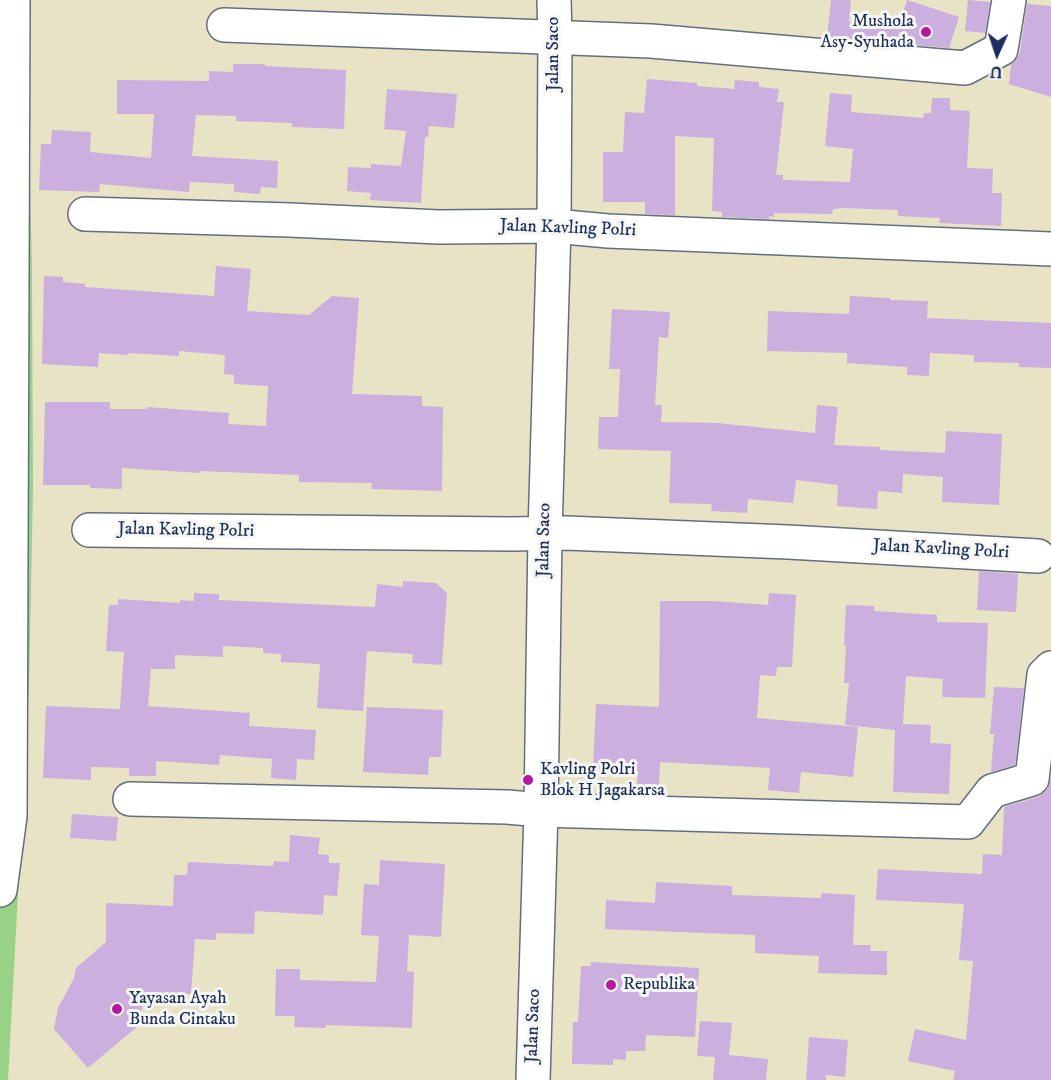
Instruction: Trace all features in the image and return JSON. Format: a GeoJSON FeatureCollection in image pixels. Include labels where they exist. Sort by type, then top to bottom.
{"type":"FeatureCollection","features":[{"type":"Feature","properties":{"kind":"street"},"geometry":{"type":"LineString","coordinates":[[0,890],[10,816],[13,0]]}},
{"type":"Feature","properties":{"kind":"street","name":"Jalan Saco"},"geometry":{"type":"LineString","coordinates":[[533,1080],[554,226],[554,0]]}},
{"type":"Feature","properties":{"kind":"street"},"geometry":{"type":"LineString","coordinates":[[224,25],[651,41],[965,68],[1001,49],[1009,0]]}},
{"type":"Feature","properties":{"kind":"street","name":"Jalan Kavling Polri"},"geometry":{"type":"LineString","coordinates":[[85,214],[439,227],[554,226],[608,231],[1051,249]]}},
{"type":"Feature","properties":{"kind":"street","name":"Jalan Kavling Polri"},"geometry":{"type":"LineString","coordinates":[[89,530],[545,533],[788,542],[1038,556]]}},
{"type":"Feature","properties":{"kind":"street"},"geometry":{"type":"LineString","coordinates":[[130,799],[507,807],[541,810],[968,822],[992,791],[1032,779],[1044,675],[1051,669]]}},
{"type":"Feature","properties":{"kind":"green space"},"geometry":{"type":"Polygon","coordinates":[[[0,0],[27,39],[32,271],[33,489],[29,688],[8,1080],[0,1080],[0,0]]]}},
{"type":"Feature","properties":{"kind":"building"},"geometry":{"type":"Polygon","coordinates":[[[831,0],[851,0],[849,22],[898,28],[907,0],[959,17],[949,48],[827,37],[831,0]]]}},
{"type":"Feature","properties":{"kind":"building"},"geometry":{"type":"Polygon","coordinates":[[[968,0],[990,2],[985,33],[965,31],[968,0]]]}},
{"type":"Feature","properties":{"kind":"building"},"geometry":{"type":"Polygon","coordinates":[[[1027,4],[1051,6],[1051,97],[1009,84],[1011,65],[1020,52],[1027,4]]]}},
{"type":"Feature","properties":{"kind":"building"},"geometry":{"type":"Polygon","coordinates":[[[233,64],[346,70],[344,129],[292,127],[292,123],[236,121],[236,116],[196,115],[192,156],[278,161],[277,188],[261,187],[260,194],[234,192],[234,184],[190,182],[189,192],[100,184],[99,192],[39,190],[41,144],[51,144],[52,130],[91,132],[90,152],[151,158],[154,114],[117,114],[117,80],[209,81],[209,71],[233,72],[233,64]]]}},
{"type":"Feature","properties":{"kind":"building"},"geometry":{"type":"Polygon","coordinates":[[[647,79],[734,89],[735,80],[759,82],[759,87],[779,89],[777,102],[784,102],[776,175],[783,175],[783,180],[850,182],[853,149],[825,146],[830,93],[852,95],[851,112],[923,118],[924,113],[931,113],[932,98],[950,98],[950,110],[970,111],[967,168],[993,169],[992,193],[1002,193],[1001,226],[939,223],[940,218],[898,216],[898,210],[842,208],[833,209],[832,214],[774,213],[774,217],[769,216],[769,219],[722,217],[722,212],[712,211],[714,138],[675,136],[675,215],[645,214],[645,202],[603,202],[603,152],[623,152],[625,112],[644,113],[647,79]]]}},
{"type":"Feature","properties":{"kind":"building"},"geometry":{"type":"Polygon","coordinates":[[[387,89],[457,94],[454,128],[429,126],[428,137],[425,137],[421,203],[370,200],[371,193],[347,191],[348,167],[371,168],[371,164],[401,166],[406,131],[384,129],[387,89]]]}},
{"type":"Feature","properties":{"kind":"building"},"geometry":{"type":"Polygon","coordinates":[[[216,266],[251,269],[247,311],[309,315],[332,296],[359,298],[352,394],[422,396],[422,406],[443,407],[442,491],[371,489],[372,483],[299,482],[299,475],[200,471],[200,473],[122,468],[122,489],[90,488],[90,485],[43,485],[45,402],[110,402],[110,409],[147,409],[147,407],[229,413],[228,424],[266,426],[268,386],[234,384],[234,375],[224,374],[225,355],[179,351],[179,356],[99,353],[98,367],[42,364],[44,276],[63,277],[63,282],[85,284],[85,287],[214,296],[216,266]]]}},
{"type":"Feature","properties":{"kind":"building"},"geometry":{"type":"Polygon","coordinates":[[[850,296],[928,301],[927,318],[1051,323],[1051,368],[1019,367],[1019,363],[974,362],[974,355],[930,353],[929,376],[907,375],[907,367],[847,363],[847,353],[767,351],[768,311],[849,314],[850,296]]]}},
{"type":"Feature","properties":{"kind":"building"},"geometry":{"type":"Polygon","coordinates":[[[612,309],[670,312],[668,338],[659,337],[655,405],[662,405],[661,422],[717,423],[815,433],[817,405],[838,407],[834,445],[945,453],[946,431],[1002,434],[999,505],[942,502],[943,477],[903,474],[902,493],[878,491],[877,509],[837,506],[838,485],[796,480],[793,503],[748,499],[747,513],[711,511],[712,504],[669,503],[671,451],[598,449],[599,417],[618,417],[620,369],[609,369],[612,309]]]}},
{"type":"Feature","properties":{"kind":"building"},"geometry":{"type":"Polygon","coordinates":[[[979,571],[1018,574],[1016,612],[977,610],[979,571]]]}},
{"type":"Feature","properties":{"kind":"building"},"geometry":{"type":"Polygon","coordinates":[[[403,581],[436,583],[447,593],[442,665],[412,663],[413,654],[367,651],[363,711],[317,708],[320,664],[281,662],[281,654],[263,653],[263,648],[223,646],[223,657],[175,655],[175,669],[151,669],[148,706],[250,713],[249,726],[316,730],[314,760],[297,759],[296,780],[271,778],[272,759],[220,755],[219,765],[156,761],[156,776],[129,776],[129,768],[91,767],[91,780],[43,778],[46,706],[120,709],[124,652],[106,651],[109,605],[118,605],[118,599],[180,603],[180,600],[194,601],[194,593],[219,594],[219,600],[375,607],[377,584],[403,587],[403,581]]]}},
{"type":"Feature","properties":{"kind":"building"},"geometry":{"type":"Polygon","coordinates":[[[769,593],[796,595],[792,667],[777,667],[776,676],[760,675],[757,718],[858,727],[853,777],[801,772],[799,793],[768,790],[770,768],[660,762],[659,788],[637,787],[638,771],[593,768],[596,704],[659,707],[660,601],[713,601],[768,605],[769,593]]]}},
{"type":"Feature","properties":{"kind":"building"},"geometry":{"type":"Polygon","coordinates":[[[846,605],[874,606],[874,611],[937,615],[937,622],[988,623],[985,698],[942,697],[943,679],[906,676],[903,724],[931,725],[930,743],[951,744],[949,794],[893,792],[895,730],[845,725],[849,683],[844,683],[846,605]]]}},
{"type":"Feature","properties":{"kind":"building"},"geometry":{"type":"Polygon","coordinates":[[[994,687],[1024,688],[1015,765],[991,772],[994,734],[990,734],[994,687]]]}},
{"type":"Feature","properties":{"kind":"building"},"geometry":{"type":"Polygon","coordinates":[[[367,707],[443,710],[441,757],[429,757],[428,775],[363,772],[367,707]]]}},
{"type":"Feature","properties":{"kind":"building"},"geometry":{"type":"Polygon","coordinates":[[[1051,778],[1051,1080],[953,1080],[955,1071],[908,1061],[915,1029],[966,1040],[973,961],[959,960],[964,904],[876,900],[878,869],[982,874],[983,854],[1002,855],[1004,807],[1038,797],[1047,790],[1051,778]]]}},
{"type":"Feature","properties":{"kind":"building"},"geometry":{"type":"Polygon","coordinates":[[[72,814],[118,817],[116,841],[70,838],[72,814]]]}},
{"type":"Feature","properties":{"kind":"building"},"geometry":{"type":"Polygon","coordinates":[[[290,835],[320,838],[318,854],[329,855],[329,863],[340,863],[337,896],[324,895],[323,915],[255,911],[254,934],[216,933],[216,940],[195,939],[191,994],[145,992],[138,1026],[88,1068],[54,1029],[58,1008],[74,978],[76,968],[106,942],[106,903],[173,906],[174,875],[187,875],[188,862],[273,866],[274,861],[289,862],[290,835]]]}},
{"type":"Feature","properties":{"kind":"building"},"geometry":{"type":"Polygon","coordinates":[[[380,860],[445,864],[441,937],[409,935],[407,971],[414,972],[412,1028],[326,1025],[326,1028],[294,1027],[295,1016],[275,1016],[276,969],[300,969],[300,980],[376,982],[379,936],[361,935],[364,884],[379,885],[380,860]]]}},
{"type":"Feature","properties":{"kind":"building"},"geometry":{"type":"Polygon","coordinates":[[[656,882],[732,886],[732,895],[821,898],[821,893],[855,895],[853,945],[871,945],[870,951],[887,951],[887,975],[818,973],[819,956],[755,953],[755,935],[605,929],[606,900],[655,903],[656,882]]]}},
{"type":"Feature","properties":{"kind":"building"},"geometry":{"type":"Polygon","coordinates":[[[591,962],[699,968],[695,1037],[646,1035],[645,1051],[626,1051],[626,1060],[613,1059],[613,1065],[572,1064],[573,1022],[578,1022],[581,966],[591,966],[591,962]]]}},
{"type":"Feature","properties":{"kind":"building"},"geometry":{"type":"Polygon","coordinates":[[[700,1021],[732,1023],[729,1055],[768,1059],[766,1080],[713,1080],[715,1057],[697,1056],[700,1021]]]}},
{"type":"Feature","properties":{"kind":"building"},"geometry":{"type":"Polygon","coordinates":[[[809,1037],[848,1040],[845,1077],[826,1075],[826,1080],[806,1080],[809,1037]]]}},
{"type":"Feature","properties":{"kind":"place","name":"Mushola Asy-Syuhada"},"geometry":{"type":"Point","coordinates":[926,32]}},
{"type":"Feature","properties":{"kind":"place","name":"Kavling Polri Blok H Jagakarsa"},"geometry":{"type":"Point","coordinates":[528,780]}},
{"type":"Feature","properties":{"kind":"place","name":"Republika"},"geometry":{"type":"Point","coordinates":[611,985]}},
{"type":"Feature","properties":{"kind":"place","name":"Yayasan Ayah Bunda Cintaku"},"geometry":{"type":"Point","coordinates":[117,1009]}}]}
